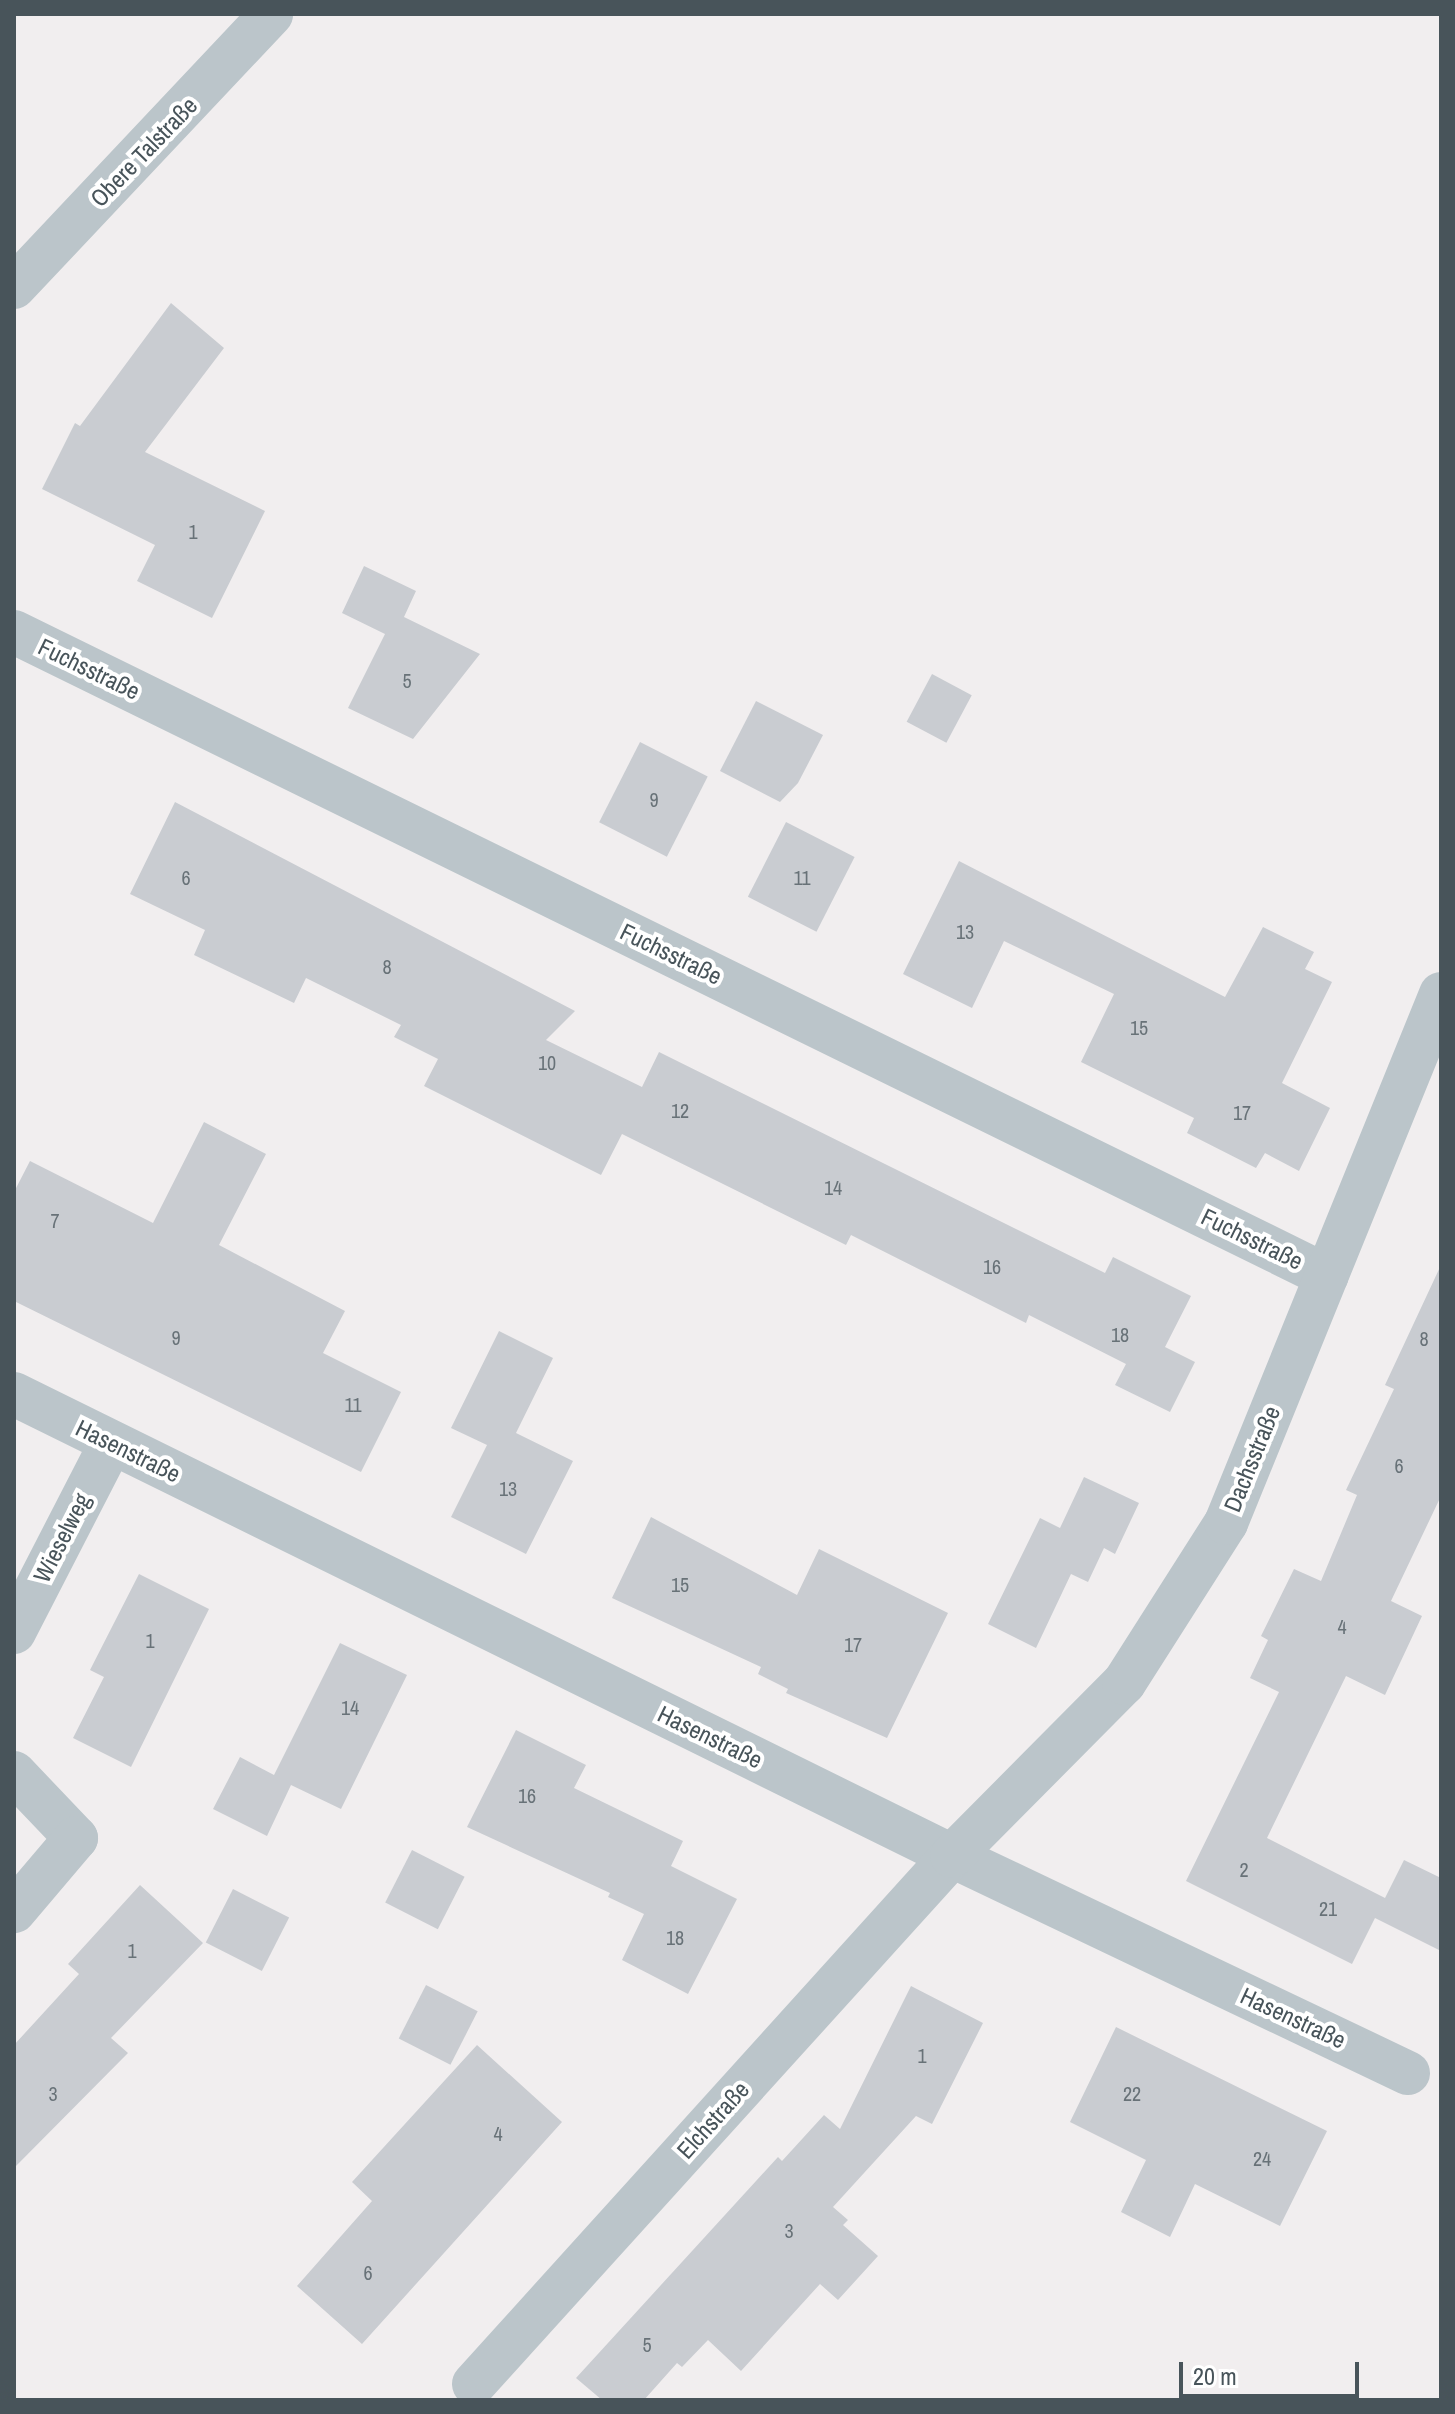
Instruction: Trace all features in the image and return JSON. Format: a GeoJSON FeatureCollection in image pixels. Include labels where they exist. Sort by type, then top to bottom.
{"type":"FeatureCollection","features":[{"type":"Feature","properties":{"kind":"street","name":"Obere Talstraße"},"geometry":{"type":"LineString","coordinates":[[14,287],[271,14]]}},
{"type":"Feature","properties":{"kind":"street","name":"Fuchsstraße"},"geometry":{"type":"LineString","coordinates":[[14,632],[1327,1276]]}},
{"type":"Feature","properties":{"kind":"street","name":"Dachsstraße"},"geometry":{"type":"LineString","coordinates":[[952,1856],[1124,1683],[1226,1523],[1441,994]]}},
{"type":"Feature","properties":{"kind":"street","name":"Hasenstraße"},"geometry":{"type":"LineString","coordinates":[[14,1394],[952,1856],[1408,2073]]}},
{"type":"Feature","properties":{"kind":"street","name":"Wieselweg"},"geometry":{"type":"LineString","coordinates":[[14,1632],[111,1443]]}},
{"type":"Feature","properties":{"kind":"street"},"geometry":{"type":"LineString","coordinates":[[14,1773],[76,1838],[14,1911]]}},
{"type":"Feature","properties":{"kind":"street","name":"Elchstraße"},"geometry":{"type":"LineString","coordinates":[[474,2384],[952,1856]]}},
{"type":"Feature","properties":{"kind":"building"},"geometry":{"type":"Polygon","coordinates":[[[171,303],[224,348],[145,452],[265,511],[212,618],[137,581],[155,545],[42,489],[75,423],[80,426],[171,303]]]}},
{"type":"Feature","properties":{"kind":"building"},"geometry":{"type":"Polygon","coordinates":[[[364,566],[416,591],[404,617],[480,654],[413,739],[348,708],[385,634],[342,613],[364,566]]]}},
{"type":"Feature","properties":{"kind":"building"},"geometry":{"type":"Polygon","coordinates":[[[932,674],[972,695],[946,743],[907,722],[932,674]]]}},
{"type":"Feature","properties":{"kind":"building"},"geometry":{"type":"Polygon","coordinates":[[[756,701],[823,735],[798,783],[780,802],[720,771],[756,701]]]}},
{"type":"Feature","properties":{"kind":"building"},"geometry":{"type":"Polygon","coordinates":[[[640,742],[708,777],[667,857],[599,822],[640,742]]]}},
{"type":"Feature","properties":{"kind":"building"},"geometry":{"type":"Polygon","coordinates":[[[175,802],[575,1011],[546,1040],[642,1087],[659,1052],[1105,1273],[1113,1257],[1191,1296],[1165,1347],[1195,1362],[1170,1412],[1115,1385],[1126,1364],[1029,1315],[1026,1323],[851,1235],[846,1245],[622,1134],[601,1175],[424,1086],[438,1059],[394,1037],[401,1025],[306,978],[294,1003],[194,955],[205,930],[130,894],[175,802]]]}},
{"type":"Feature","properties":{"kind":"building"},"geometry":{"type":"Polygon","coordinates":[[[786,822],[855,857],[816,932],[748,897],[786,822]]]}},
{"type":"Feature","properties":{"kind":"building"},"geometry":{"type":"Polygon","coordinates":[[[959,861],[1225,997],[1263,927],[1314,952],[1305,969],[1332,982],[1282,1083],[1330,1108],[1299,1171],[1265,1153],[1256,1168],[1187,1133],[1194,1118],[1081,1062],[1114,994],[1004,941],[972,1008],[903,974],[959,861]]]}},
{"type":"Feature","properties":{"kind":"building"},"geometry":{"type":"Polygon","coordinates":[[[204,1122],[266,1154],[219,1245],[345,1311],[323,1353],[401,1392],[361,1472],[14,1301],[14,1192],[30,1161],[153,1223],[204,1122]]]}},
{"type":"Feature","properties":{"kind":"building"},"geometry":{"type":"Polygon","coordinates":[[[1441,1265],[1441,1496],[1391,1601],[1422,1616],[1385,1695],[1346,1676],[1267,1838],[1385,1898],[1404,1860],[1441,1878],[1441,1951],[1375,1918],[1352,1964],[1186,1881],[1279,1692],[1250,1678],[1268,1640],[1261,1636],[1294,1569],[1321,1581],[1357,1495],[1346,1490],[1394,1389],[1385,1385],[1441,1265]]]}},
{"type":"Feature","properties":{"kind":"building"},"geometry":{"type":"Polygon","coordinates":[[[499,1331],[553,1358],[516,1433],[573,1461],[526,1554],[451,1517],[487,1445],[451,1428],[499,1331]]]}},
{"type":"Feature","properties":{"kind":"building"},"geometry":{"type":"Polygon","coordinates":[[[1084,1477],[1139,1503],[1115,1554],[1104,1548],[1088,1582],[1071,1574],[1036,1648],[988,1624],[1040,1518],[1060,1528],[1084,1477]]]}},
{"type":"Feature","properties":{"kind":"building"},"geometry":{"type":"Polygon","coordinates":[[[651,1517],[797,1595],[819,1549],[948,1613],[887,1738],[786,1693],[788,1689],[758,1674],[761,1667],[612,1598],[651,1517]]]}},
{"type":"Feature","properties":{"kind":"building"},"geometry":{"type":"Polygon","coordinates":[[[139,1574],[209,1609],[131,1767],[73,1738],[104,1677],[90,1670],[139,1574]]]}},
{"type":"Feature","properties":{"kind":"building"},"geometry":{"type":"Polygon","coordinates":[[[340,1643],[407,1675],[341,1809],[291,1785],[267,1836],[213,1809],[240,1757],[274,1775],[340,1643]]]}},
{"type":"Feature","properties":{"kind":"building"},"geometry":{"type":"Polygon","coordinates":[[[516,1730],[586,1765],[574,1788],[683,1841],[671,1866],[737,1899],[688,1994],[622,1960],[644,1914],[608,1897],[610,1893],[467,1827],[516,1730]]]}},
{"type":"Feature","properties":{"kind":"building"},"geometry":{"type":"Polygon","coordinates":[[[412,1850],[465,1877],[438,1929],[385,1903],[412,1850]]]}},
{"type":"Feature","properties":{"kind":"building"},"geometry":{"type":"Polygon","coordinates":[[[140,1885],[203,1943],[111,2038],[128,2053],[14,2168],[14,2045],[79,1974],[68,1964],[140,1885]]]}},
{"type":"Feature","properties":{"kind":"building"},"geometry":{"type":"Polygon","coordinates":[[[233,1889],[289,1918],[262,1971],[206,1942],[233,1889]]]}},
{"type":"Feature","properties":{"kind":"building"},"geometry":{"type":"Polygon","coordinates":[[[426,1985],[478,2011],[450,2065],[399,2038],[426,1985]]]}},
{"type":"Feature","properties":{"kind":"building"},"geometry":{"type":"Polygon","coordinates":[[[911,1986],[983,2023],[932,2124],[916,2116],[833,2207],[848,2220],[843,2225],[878,2256],[838,2300],[820,2284],[741,2371],[708,2340],[682,2367],[677,2363],[644,2400],[602,2400],[576,2378],[778,2157],[782,2161],[824,2115],[840,2129],[911,1986]]]}},
{"type":"Feature","properties":{"kind":"building"},"geometry":{"type":"Polygon","coordinates":[[[1116,2027],[1327,2131],[1280,2226],[1195,2184],[1170,2237],[1121,2212],[1146,2160],[1070,2122],[1116,2027]]]}},
{"type":"Feature","properties":{"kind":"building"},"geometry":{"type":"Polygon","coordinates":[[[477,2045],[562,2122],[362,2344],[297,2286],[372,2201],[352,2182],[477,2045]]]}}]}
